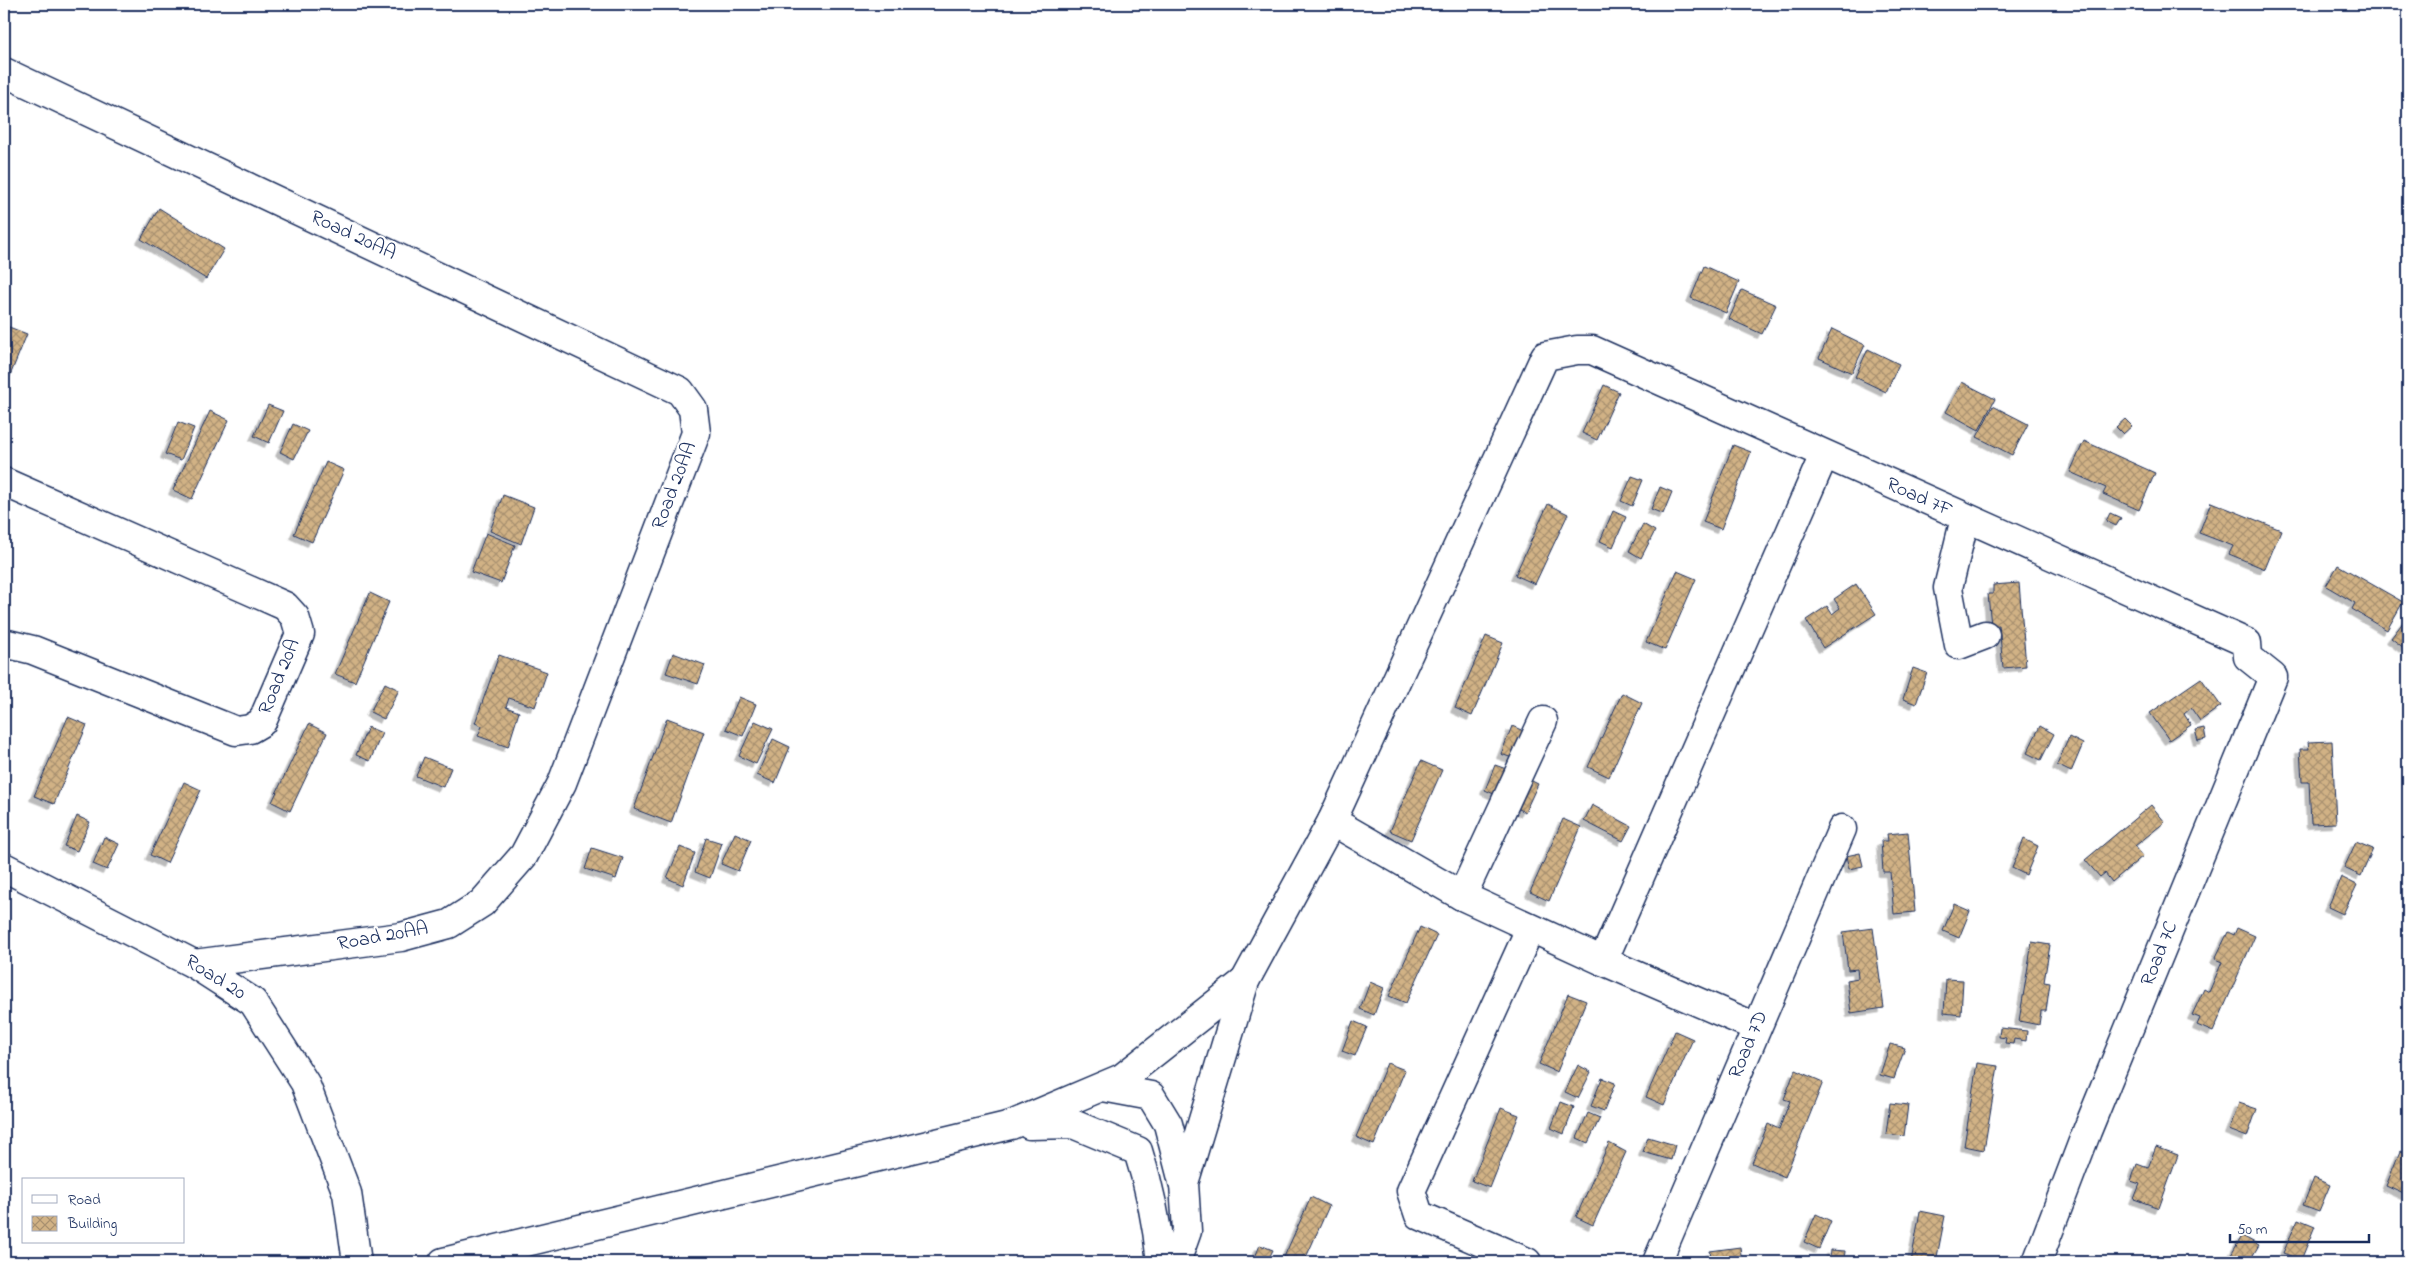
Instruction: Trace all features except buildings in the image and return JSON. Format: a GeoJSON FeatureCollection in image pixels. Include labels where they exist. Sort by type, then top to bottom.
{"type":"FeatureCollection","features":[{"type":"Feature","properties":{"kind":"street","name":"Road 20AA"},"geometry":{"type":"LineString","coordinates":[[4,72],[680,391],[693,409],[696,433],[562,783],[524,855],[482,903],[450,924],[401,938],[194,964]]}},
{"type":"Feature","properties":{"kind":"street","name":"Road 7F"},"geometry":{"type":"LineString","coordinates":[[1332,821],[1546,356],[1577,350],[1592,350],[2248,643],[2248,657]]}},
{"type":"Feature","properties":{"kind":"street"},"geometry":{"type":"LineString","coordinates":[[1603,962],[1824,455]]}},
{"type":"Feature","properties":{"kind":"street","name":"Road 20A"},"geometry":{"type":"LineString","coordinates":[[4,482],[285,606],[295,617],[300,634],[262,722],[250,729],[236,731],[34,650],[4,643]]}},
{"type":"Feature","properties":{"kind":"street"},"geometry":{"type":"LineString","coordinates":[[1965,518],[1948,588],[1959,645],[1985,635]]}},
{"type":"Feature","properties":{"kind":"street","name":"Road 7C"},"geometry":{"type":"LineString","coordinates":[[2037,1262],[2091,1122],[2273,677],[2248,657]]}},
{"type":"Feature","properties":{"kind":"street"},"geometry":{"type":"LineString","coordinates":[[1462,896],[1543,721]]}},
{"type":"Feature","properties":{"kind":"street"},"geometry":{"type":"LineString","coordinates":[[1184,1183],[1245,981],[1332,821],[1462,896],[1603,962],[1756,1027]]}},
{"type":"Feature","properties":{"kind":"street","name":"Road 7D"},"geometry":{"type":"LineString","coordinates":[[1657,1262],[1842,829]]}},
{"type":"Feature","properties":{"kind":"street","name":"Road 20"},"geometry":{"type":"LineString","coordinates":[[4,867],[194,964],[253,1002],[305,1083],[347,1193],[357,1262]]}},
{"type":"Feature","properties":{"kind":"street"},"geometry":{"type":"LineString","coordinates":[[1527,1262],[1419,1215],[1411,1191],[1530,929]]}},
{"type":"Feature","properties":{"kind":"street"},"geometry":{"type":"LineString","coordinates":[[443,1262],[1011,1125],[1122,1078],[1245,981]]}},
{"type":"Feature","properties":{"kind":"street"},"geometry":{"type":"LineString","coordinates":[[1103,1087],[1151,1096],[1168,1124],[1184,1183],[1187,1231],[1176,1262]]}},
{"type":"Feature","properties":{"kind":"street"},"geometry":{"type":"LineString","coordinates":[[1011,1125],[1073,1124],[1138,1151],[1154,1205],[1161,1262]]}}]}
